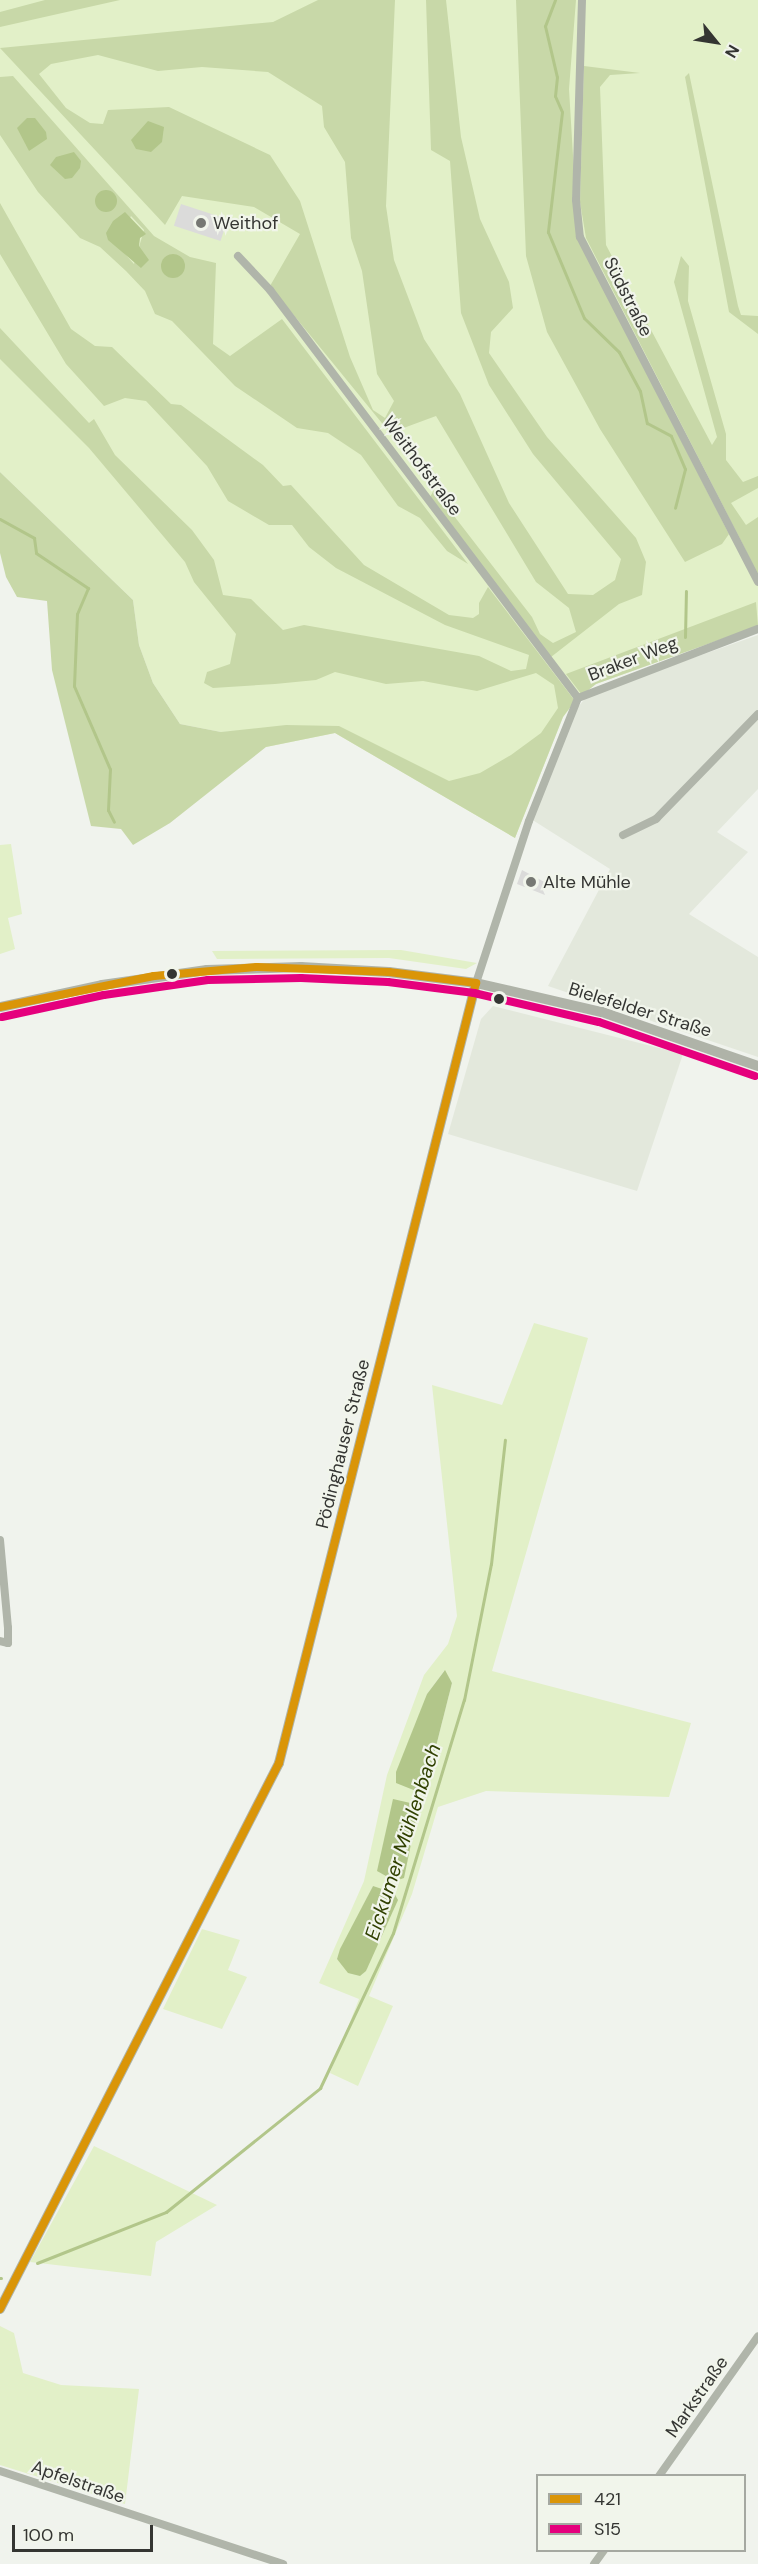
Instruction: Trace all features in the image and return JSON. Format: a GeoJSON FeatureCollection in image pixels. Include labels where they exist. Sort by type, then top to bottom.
{"type":"FeatureCollection","features":[{"type":"Feature","properties":{"kind":"street","name":"Südstraße"},"geometry":{"type":"LineString","coordinates":[[582,0],[576,200],[580,237],[758,582]]}},
{"type":"Feature","properties":{"kind":"street","name":"Weithofstraße"},"geometry":{"type":"LineString","coordinates":[[238,256],[270,290],[578,698]]}},
{"type":"Feature","properties":{"kind":"street","name":"Braker Weg"},"geometry":{"type":"LineString","coordinates":[[529,821],[578,698],[758,629]]}},
{"type":"Feature","properties":{"kind":"street"},"geometry":{"type":"LineString","coordinates":[[622,835],[656,819],[758,714]]}},
{"type":"Feature","properties":{"kind":"street","name":"Pödinghauser Straße"},"geometry":{"type":"LineString","coordinates":[[0,2308],[279,1763],[476,983],[529,821]]}},
{"type":"Feature","properties":{"kind":"street","name":"Bielefelder Straße"},"geometry":{"type":"LineString","coordinates":[[0,1007],[154,976],[257,968],[389,972],[476,983],[602,1012],[758,1066]]}},
{"type":"Feature","properties":{"kind":"street"},"geometry":{"type":"LineString","coordinates":[[0,1540],[8,1642],[0,1641]]}},
{"type":"Feature","properties":{"kind":"street","name":"Markstraße"},"geometry":{"type":"LineString","coordinates":[[660,2474],[758,2336]]}},
{"type":"Feature","properties":{"kind":"street","name":"Apfelstraße"},"geometry":{"type":"LineString","coordinates":[[0,2471],[283,2564]]}},
{"type":"Feature","properties":{"kind":"shaded area"},"geometry":{"type":"Polygon","coordinates":[[[0,0],[758,0],[758,626],[596,684],[575,701],[563,717],[515,838],[335,733],[266,747],[259,731],[221,732],[180,724],[153,683],[139,645],[133,600],[0,472],[0,0]]]}},
{"type":"Feature","properties":{"kind":"shaded area"},"geometry":{"type":"Polygon","coordinates":[[[45,0],[120,0],[0,27],[0,12],[45,0]]]}},
{"type":"Feature","properties":{"kind":"shaded area"},"geometry":{"type":"Polygon","coordinates":[[[318,0],[395,0],[386,206],[394,260],[424,339],[460,394],[509,503],[568,594],[593,595],[615,580],[621,559],[533,454],[489,385],[461,313],[450,161],[431,150],[426,0],[446,0],[461,137],[480,219],[509,282],[513,308],[491,332],[489,353],[547,437],[636,538],[646,562],[642,595],[619,604],[551,657],[430,497],[434,490],[532,617],[540,634],[553,643],[576,632],[569,608],[536,582],[436,416],[390,433],[270,286],[300,234],[254,207],[182,196],[165,225],[0,48],[273,22],[318,0]],[[98,55],[51,64],[39,74],[66,108],[90,123],[103,124],[108,110],[169,107],[270,155],[300,201],[350,357],[373,410],[385,418],[394,401],[377,374],[362,271],[351,238],[345,162],[324,127],[322,106],[268,72],[202,67],[158,71],[98,55]]]}},
{"type":"Feature","properties":{"kind":"shaded area"},"geometry":{"type":"Polygon","coordinates":[[[516,0],[576,0],[569,89],[578,239],[729,534],[722,544],[685,562],[600,429],[547,332],[526,256],[516,0]]]}},
{"type":"Feature","properties":{"kind":"shaded area"},"geometry":{"type":"Polygon","coordinates":[[[584,66],[640,73],[610,75],[600,87],[606,245],[712,445],[717,437],[674,282],[681,256],[689,266],[688,301],[726,434],[726,460],[743,482],[758,476],[758,488],[731,503],[746,525],[758,517],[758,574],[586,238],[580,202],[584,66]]]}},
{"type":"Feature","properties":{"kind":"shaded area"},"geometry":{"type":"Polygon","coordinates":[[[689,73],[738,306],[741,315],[758,316],[758,334],[729,312],[685,77],[689,73]]]}},
{"type":"Feature","properties":{"kind":"shaded area"},"geometry":{"type":"Polygon","coordinates":[[[13,76],[154,236],[190,257],[216,263],[213,344],[230,356],[282,319],[468,564],[447,551],[420,518],[398,506],[361,455],[328,433],[297,428],[235,386],[172,321],[155,314],[145,291],[126,271],[100,247],[80,238],[38,192],[0,135],[0,77],[13,76]],[[131,216],[116,244],[134,264],[144,230],[131,216]]]}},
{"type":"Feature","properties":{"kind":"shaded area"},"geometry":{"type":"Polygon","coordinates":[[[0,203],[71,329],[95,346],[112,347],[171,404],[181,405],[263,465],[283,486],[291,485],[364,565],[449,615],[473,618],[479,614],[479,603],[488,587],[575,701],[563,717],[515,838],[335,733],[266,747],[170,823],[133,845],[121,829],[91,826],[52,670],[47,601],[17,597],[6,577],[0,553],[0,472],[133,600],[139,645],[153,683],[180,724],[221,732],[286,725],[339,726],[449,781],[480,773],[511,755],[541,733],[558,708],[554,685],[536,673],[477,691],[423,681],[386,684],[335,672],[316,680],[275,684],[213,688],[204,683],[207,672],[230,664],[236,634],[194,582],[185,562],[89,448],[0,359],[0,328],[89,423],[94,419],[115,455],[192,530],[214,560],[223,595],[251,599],[283,630],[304,625],[479,656],[511,671],[526,669],[529,655],[445,625],[336,568],[309,547],[292,525],[269,525],[228,501],[207,466],[146,401],[125,398],[104,406],[66,364],[0,254],[0,203]]]}},
{"type":"Feature","properties":{"kind":"shaded area"},"geometry":{"type":"Polygon","coordinates":[[[756,602],[758,626],[596,684],[582,695],[566,674],[756,602]]]}},
{"type":"Feature","properties":{"kind":"shaded area"},"geometry":{"type":"Polygon","coordinates":[[[758,635],[758,789],[717,832],[748,852],[689,914],[758,957],[758,1057],[548,986],[610,869],[531,819],[569,718],[588,695],[758,635]]]}},
{"type":"Feature","properties":{"kind":"shaded area"},"geometry":{"type":"Polygon","coordinates":[[[11,844],[22,914],[8,918],[15,949],[0,954],[0,845],[11,844]]]}},
{"type":"Feature","properties":{"kind":"shaded area"},"geometry":{"type":"Polygon","coordinates":[[[401,950],[477,963],[466,969],[389,958],[217,959],[212,951],[401,950]]]}},
{"type":"Feature","properties":{"kind":"shaded area"},"geometry":{"type":"Polygon","coordinates":[[[493,1006],[683,1054],[637,1191],[448,1134],[481,1019],[493,1006]]]}},
{"type":"Feature","properties":{"kind":"shaded area"},"geometry":{"type":"Polygon","coordinates":[[[534,1323],[588,1338],[492,1671],[691,1723],[669,1797],[486,1791],[438,1807],[412,1894],[369,1996],[393,2006],[358,2086],[330,2073],[359,1999],[319,1983],[364,1881],[387,1775],[424,1675],[448,1644],[457,1616],[432,1385],[502,1405],[534,1323]],[[444,1671],[427,1694],[416,1791],[427,1782],[452,1683],[444,1671]],[[373,1886],[337,1959],[366,1971],[373,1886]]]}},
{"type":"Feature","properties":{"kind":"shaded area"},"geometry":{"type":"Polygon","coordinates":[[[202,1929],[240,1940],[228,1970],[247,1977],[222,2029],[163,2009],[202,1929]]]}},
{"type":"Feature","properties":{"kind":"shaded area"},"geometry":{"type":"Polygon","coordinates":[[[94,2146],[217,2205],[156,2242],[151,2276],[30,2262],[94,2146]]]}},
{"type":"Feature","properties":{"kind":"shaded area"},"geometry":{"type":"Polygon","coordinates":[[[0,2326],[14,2333],[23,2373],[61,2385],[139,2389],[125,2504],[0,2465],[0,2326]]]}},
{"type":"Feature","properties":{"kind":"water"},"geometry":{"type":"Polygon","coordinates":[[[27,118],[35,118],[46,132],[47,139],[29,151],[17,128],[27,118]]]}},
{"type":"Feature","properties":{"kind":"water"},"geometry":{"type":"Polygon","coordinates":[[[148,121],[164,127],[162,142],[151,152],[136,149],[131,140],[148,121]]]}},
{"type":"Feature","properties":{"kind":"water"},"geometry":{"type":"Polygon","coordinates":[[[74,152],[81,161],[80,168],[72,178],[65,179],[50,165],[56,157],[74,152]]]}},
{"type":"Feature","properties":{"kind":"water"},"geometry":{"type":"Polygon","coordinates":[[[106,190],[114,193],[117,201],[114,209],[106,212],[98,209],[95,201],[98,193],[106,190]]]}},
{"type":"Feature","properties":{"kind":"water"},"geometry":{"type":"Polygon","coordinates":[[[125,212],[146,234],[140,238],[139,246],[149,260],[141,268],[108,240],[106,233],[113,221],[125,212]]]}},
{"type":"Feature","properties":{"kind":"water"},"geometry":{"type":"Polygon","coordinates":[[[173,254],[182,257],[185,266],[182,275],[173,278],[164,275],[161,266],[164,257],[173,254]]]}},
{"type":"Feature","properties":{"kind":"water"},"geometry":{"type":"Polygon","coordinates":[[[445,1670],[452,1683],[427,1782],[416,1791],[396,1783],[396,1772],[427,1694],[445,1670]]]}},
{"type":"Feature","properties":{"kind":"water"},"geometry":{"type":"Polygon","coordinates":[[[393,1799],[419,1805],[404,1878],[395,1881],[377,1871],[393,1799]]]}},
{"type":"Feature","properties":{"kind":"water"},"geometry":{"type":"Polygon","coordinates":[[[373,1886],[394,1893],[398,1900],[366,1971],[360,1976],[348,1973],[337,1959],[373,1886]]]}},
{"type":"Feature","properties":{"kind":"building","name":"Weithof"},"geometry":{"type":"Polygon","coordinates":[[[181,204],[228,219],[220,241],[174,226],[181,204]]]}},
{"type":"Feature","properties":{"kind":"building","name":"Alte Mühle"},"geometry":{"type":"Polygon","coordinates":[[[522,870],[550,885],[542,888],[545,895],[517,884],[522,870]]]}},
{"type":"Feature","properties":{"kind":"waterway"},"geometry":{"type":"LineString","coordinates":[[555,0],[545,26],[557,77],[555,96],[562,112],[548,232],[584,318],[619,352],[640,391],[647,423],[671,436],[685,469],[675,508]]}},
{"type":"Feature","properties":{"kind":"waterway"},"geometry":{"type":"LineString","coordinates":[[0,519],[34,538],[36,553],[88,588],[77,614],[74,686],[110,769],[108,810],[114,822]]}},
{"type":"Feature","properties":{"kind":"waterway"},"geometry":{"type":"LineString","coordinates":[[685,637],[686,591]]}},
{"type":"Feature","properties":{"kind":"waterway","name":"Eickumer Mühlenbach"},"geometry":{"type":"LineString","coordinates":[[37,2263],[166,2212],[320,2088],[393,1933],[464,1700],[491,1564],[505,1440]]}},
{"type":"Feature","properties":{"kind":"transit line","name":"421"},"geometry":{"type":"LineString","coordinates":[[0,1007],[154,976],[257,967],[389,972],[476,983]]}},
{"type":"Feature","properties":{"kind":"transit line","name":"S15"},"geometry":{"type":"LineString","coordinates":[[2,1017],[104,995],[208,980],[301,978],[388,982],[474,993],[599,1022],[755,1076]]}},
{"type":"Feature","properties":{"kind":"transit line","name":"421"},"geometry":{"type":"LineString","coordinates":[[0,2309],[279,1763],[476,983]]}},
{"type":"Feature","properties":{"kind":"place","name":"Weithof"},"geometry":{"type":"Point","coordinates":[201,223]}},
{"type":"Feature","properties":{"kind":"place","name":"Alte Mühle"},"geometry":{"type":"Point","coordinates":[531,882]}}]}
